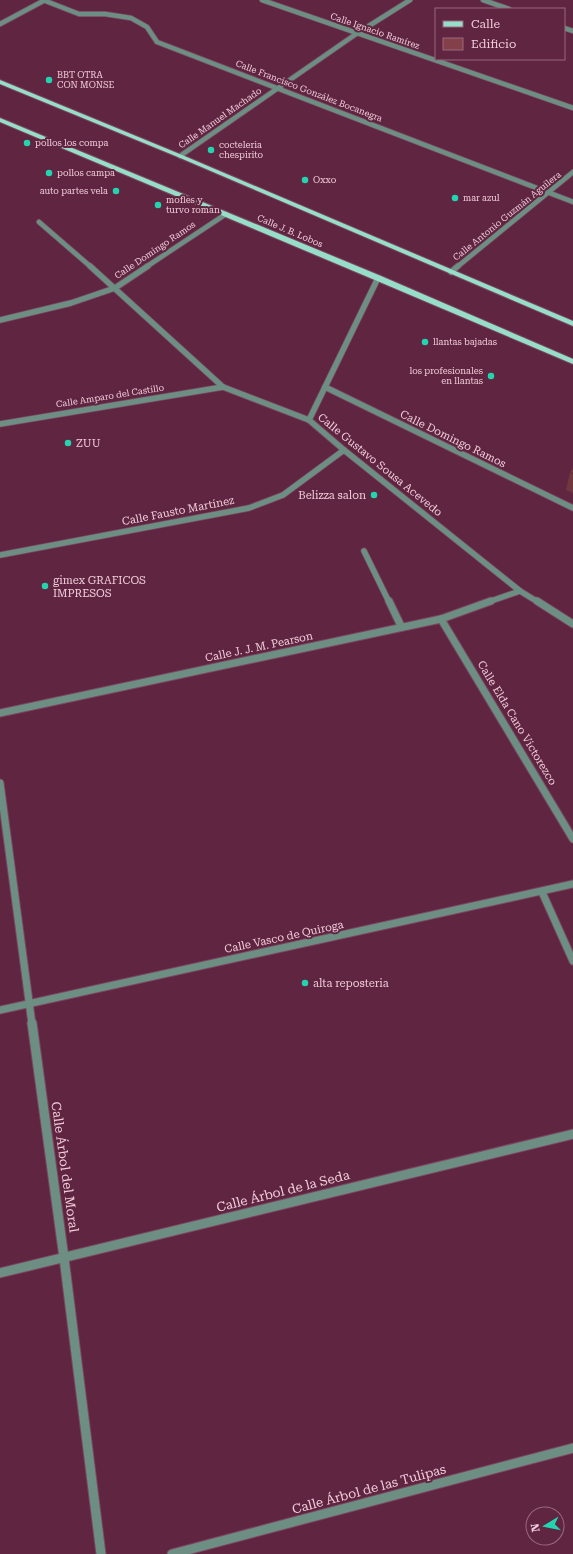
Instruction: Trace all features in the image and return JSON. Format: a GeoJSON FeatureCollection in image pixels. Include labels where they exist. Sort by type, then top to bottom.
{"type":"FeatureCollection","features":[{"type":"Feature","properties":{"kind":"main road"},"geometry":{"type":"LineString","coordinates":[[0,82],[180,156],[573,324]]}},
{"type":"Feature","properties":{"kind":"main road","name":"Calle J. B. Lobos"},"geometry":{"type":"LineString","coordinates":[[0,120],[378,278],[573,362]]}},
{"type":"Feature","properties":{"kind":"street"},"geometry":{"type":"LineString","coordinates":[[0,24],[44,0]]}},
{"type":"Feature","properties":{"kind":"street","name":"Calle Francisco González Bocanegra"},"geometry":{"type":"LineString","coordinates":[[44,0],[79,14],[105,14],[131,18],[147,27],[157,42],[573,202]]}},
{"type":"Feature","properties":{"kind":"street","name":"Calle Ignacio Ramírez"},"geometry":{"type":"LineString","coordinates":[[262,0],[356,34],[573,108]]}},
{"type":"Feature","properties":{"kind":"street","name":"Calle Manuel Machado"},"geometry":{"type":"LineString","coordinates":[[180,156],[356,34],[410,0]]}},
{"type":"Feature","properties":{"kind":"street"},"geometry":{"type":"LineString","coordinates":[[483,0],[506,8]]}},
{"type":"Feature","properties":{"kind":"street","name":"Calle Antonio Guzmán Aguilera"},"geometry":{"type":"LineString","coordinates":[[451,272],[573,172]]}},
{"type":"Feature","properties":{"kind":"street","name":"Calle Domingo Ramos"},"geometry":{"type":"LineString","coordinates":[[0,320],[71,303],[114,288],[226,214]]}},
{"type":"Feature","properties":{"kind":"street","name":"Calle Gustavo Sousa Acevedo"},"geometry":{"type":"LineString","coordinates":[[39,222],[224,387],[309,420],[344,450],[520,591],[573,624]]}},
{"type":"Feature","properties":{"kind":"street"},"geometry":{"type":"LineString","coordinates":[[309,420],[378,278]]}},
{"type":"Feature","properties":{"kind":"street","name":"Calle Amparo del Castillo"},"geometry":{"type":"LineString","coordinates":[[0,424],[224,387]]}},
{"type":"Feature","properties":{"kind":"street","name":"Calle Domingo Ramos"},"geometry":{"type":"LineString","coordinates":[[325,387],[573,508]]}},
{"type":"Feature","properties":{"kind":"street","name":"Calle Fausto Martínez"},"geometry":{"type":"LineString","coordinates":[[0,555],[248,508],[283,494],[344,450]]}},
{"type":"Feature","properties":{"kind":"street"},"geometry":{"type":"LineString","coordinates":[[364,551],[401,626]]}},
{"type":"Feature","properties":{"kind":"street","name":"Calle J. J. M. Pearson"},"geometry":{"type":"LineString","coordinates":[[0,713],[401,626],[441,619],[520,591]]}},
{"type":"Feature","properties":{"kind":"street","name":"Calle Elda Cano Victorezco"},"geometry":{"type":"LineString","coordinates":[[441,619],[573,839]]}},
{"type":"Feature","properties":{"kind":"street","name":"Calle Árbol del Moral"},"geometry":{"type":"LineString","coordinates":[[0,783],[64,1258],[101,1554]]}},
{"type":"Feature","properties":{"kind":"street","name":"Calle Vasco de Quiroga"},"geometry":{"type":"LineString","coordinates":[[0,1010],[573,884]]}},
{"type":"Feature","properties":{"kind":"street"},"geometry":{"type":"LineString","coordinates":[[542,892],[573,961]]}},
{"type":"Feature","properties":{"kind":"street","name":"Calle Árbol de la Seda"},"geometry":{"type":"LineString","coordinates":[[0,1273],[573,1134]]}},
{"type":"Feature","properties":{"kind":"street","name":"Calle Árbol de las Tulipas"},"geometry":{"type":"LineString","coordinates":[[172,1554],[573,1448]]}},
{"type":"Feature","properties":{"kind":"place","name":"BBT OTRA CON MONSE"},"geometry":{"type":"Point","coordinates":[49,80]}},
{"type":"Feature","properties":{"kind":"place","name":"pollos los compa"},"geometry":{"type":"Point","coordinates":[27,143]}},
{"type":"Feature","properties":{"kind":"place","name":"cocteleria chespirito"},"geometry":{"type":"Point","coordinates":[211,150]}},
{"type":"Feature","properties":{"kind":"place","name":"pollos campa"},"geometry":{"type":"Point","coordinates":[49,173]}},
{"type":"Feature","properties":{"kind":"place","name":"Oxxo"},"geometry":{"type":"Point","coordinates":[305,180]}},
{"type":"Feature","properties":{"kind":"place","name":"auto partes vela"},"geometry":{"type":"Point","coordinates":[116,191]}},
{"type":"Feature","properties":{"kind":"place","name":"mar azul"},"geometry":{"type":"Point","coordinates":[455,198]}},
{"type":"Feature","properties":{"kind":"place","name":"mofles y turvo roman"},"geometry":{"type":"Point","coordinates":[158,205]}},
{"type":"Feature","properties":{"kind":"place","name":"llantas bajadas"},"geometry":{"type":"Point","coordinates":[425,342]}},
{"type":"Feature","properties":{"kind":"place","name":"los profesionales en llantas"},"geometry":{"type":"Point","coordinates":[491,376]}},
{"type":"Feature","properties":{"kind":"place","name":"ZUU"},"geometry":{"type":"Point","coordinates":[68,443]}},
{"type":"Feature","properties":{"kind":"place","name":"Belizza salon"},"geometry":{"type":"Point","coordinates":[374,495]}},
{"type":"Feature","properties":{"kind":"place","name":"gimex GRAFICOS IMPRESOS"},"geometry":{"type":"Point","coordinates":[45,586]}},
{"type":"Feature","properties":{"kind":"place","name":"alta reposteria"},"geometry":{"type":"Point","coordinates":[305,983]}}]}
